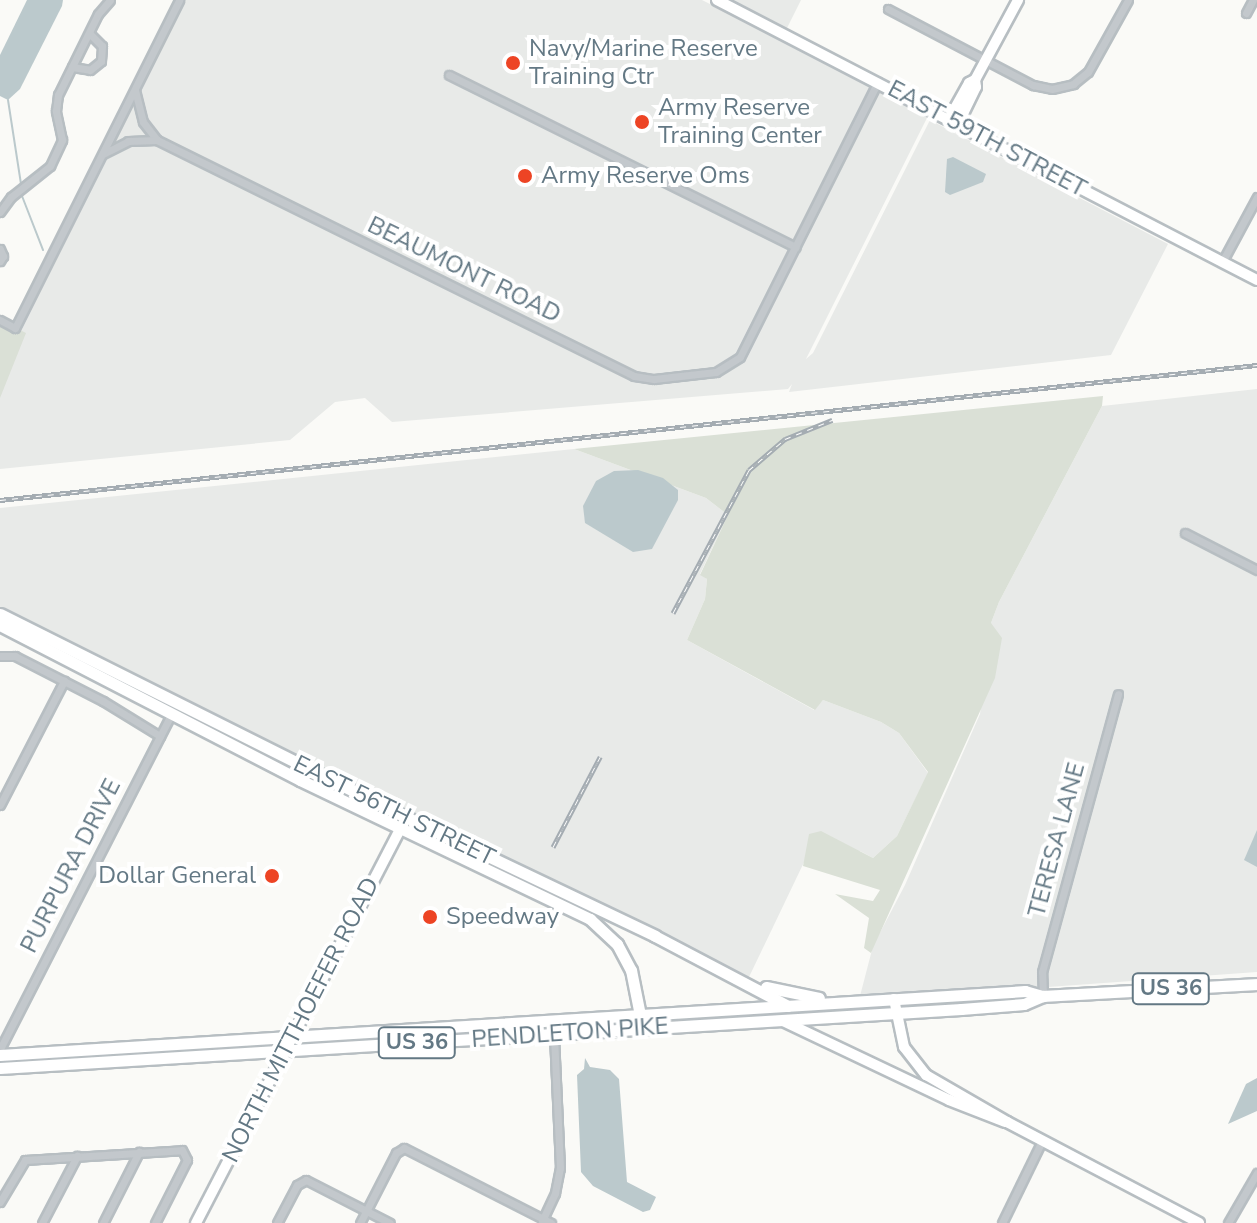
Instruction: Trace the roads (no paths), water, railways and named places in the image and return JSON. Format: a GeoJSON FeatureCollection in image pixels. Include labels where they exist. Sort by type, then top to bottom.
{"type":"FeatureCollection","features":[{"type":"Feature","properties":{"kind":"main road","name":"EAST 56TH STREET"},"geometry":{"type":"LineString","coordinates":[[0,614],[406,817],[743,980],[789,1006]]}},
{"type":"Feature","properties":{"kind":"main road","name":"EAST 56TH STREET"},"geometry":{"type":"LineString","coordinates":[[0,625],[400,830],[590,919],[617,944],[631,970],[640,1015]]}},
{"type":"Feature","properties":{"kind":"main road"},"geometry":{"type":"LineString","coordinates":[[743,980],[798,996],[852,1002]]}},
{"type":"Feature","properties":{"kind":"main road","name":"PENDLETON PIKE"},"geometry":{"type":"LineString","coordinates":[[0,1068],[895,1013],[1013,1005],[1043,996],[1257,984]]}},
{"type":"Feature","properties":{"kind":"main road","name":"PENDLETON PIKE"},"geometry":{"type":"LineString","coordinates":[[0,1052],[1025,991],[1043,996]]}},
{"type":"Feature","properties":{"kind":"street"},"geometry":{"type":"LineString","coordinates":[[0,212],[11,197],[44,174],[60,147],[62,135],[56,102],[89,33],[110,0]]}},
{"type":"Feature","properties":{"kind":"street"},"geometry":{"type":"LineString","coordinates":[[0,320],[15,328],[179,0]]}},
{"type":"Feature","properties":{"kind":"street","name":"EAST 59TH STREET"},"geometry":{"type":"LineString","coordinates":[[717,0],[1257,280]]}},
{"type":"Feature","properties":{"kind":"street"},"geometry":{"type":"LineString","coordinates":[[953,122],[969,83],[975,80],[1018,0]]}},
{"type":"Feature","properties":{"kind":"street"},"geometry":{"type":"LineString","coordinates":[[888,9],[1041,87],[1073,84],[1092,67],[1128,0]]}},
{"type":"Feature","properties":{"kind":"street"},"geometry":{"type":"LineString","coordinates":[[1246,13],[1253,0]]}},
{"type":"Feature","properties":{"kind":"street"},"geometry":{"type":"LineString","coordinates":[[72,67],[90,70],[101,61],[102,46],[89,33]]}},
{"type":"Feature","properties":{"kind":"street"},"geometry":{"type":"LineString","coordinates":[[449,75],[796,247]]}},
{"type":"Feature","properties":{"kind":"street","name":"BEAUMONT ROAD"},"geometry":{"type":"LineString","coordinates":[[157,140],[634,376],[654,379],[719,371],[740,357],[878,82]]}},
{"type":"Feature","properties":{"kind":"street"},"geometry":{"type":"LineString","coordinates":[[135,90],[143,122],[157,140]]}},
{"type":"Feature","properties":{"kind":"street"},"geometry":{"type":"LineString","coordinates":[[103,154],[128,141],[157,140]]}},
{"type":"Feature","properties":{"kind":"street"},"geometry":{"type":"LineString","coordinates":[[1222,262],[1257,198]]}},
{"type":"Feature","properties":{"kind":"street"},"geometry":{"type":"LineString","coordinates":[[0,249],[3,256],[0,261]]}},
{"type":"Feature","properties":{"kind":"street"},"geometry":{"type":"LineString","coordinates":[[1185,533],[1257,570]]}},
{"type":"Feature","properties":{"kind":"street"},"geometry":{"type":"LineString","coordinates":[[0,656],[15,656],[160,736]]}},
{"type":"Feature","properties":{"kind":"street"},"geometry":{"type":"LineString","coordinates":[[0,805],[64,681]]}},
{"type":"Feature","properties":{"kind":"street","name":"TERESA LANE"},"geometry":{"type":"LineString","coordinates":[[1043,996],[1042,972],[1118,694]]}},
{"type":"Feature","properties":{"kind":"street","name":"PURPURA DRIVE"},"geometry":{"type":"LineString","coordinates":[[0,1052],[177,702]]}},
{"type":"Feature","properties":{"kind":"street","name":"NORTH MITTHOEFER ROAD"},"geometry":{"type":"LineString","coordinates":[[196,1223],[406,817]]}},
{"type":"Feature","properties":{"kind":"street"},"geometry":{"type":"LineString","coordinates":[[894,999],[904,1047],[926,1075],[1042,1141],[1199,1223]]}},
{"type":"Feature","properties":{"kind":"street"},"geometry":{"type":"LineString","coordinates":[[781,1020],[949,1100],[1007,1122]]}},
{"type":"Feature","properties":{"kind":"street"},"geometry":{"type":"LineString","coordinates":[[360,1223],[400,1149],[407,1149],[545,1222],[560,1168],[554,1035]]}},
{"type":"Feature","properties":{"kind":"street"},"geometry":{"type":"LineString","coordinates":[[1002,1223],[1042,1141]]}},
{"type":"Feature","properties":{"kind":"street"},"geometry":{"type":"LineString","coordinates":[[0,1202],[22,1161],[180,1149],[187,1157],[155,1223]]}},
{"type":"Feature","properties":{"kind":"street"},"geometry":{"type":"LineString","coordinates":[[103,1223],[139,1152]]}},
{"type":"Feature","properties":{"kind":"street"},"geometry":{"type":"LineString","coordinates":[[42,1223],[77,1156]]}},
{"type":"Feature","properties":{"kind":"street"},"geometry":{"type":"LineString","coordinates":[[1228,1223],[1257,1173]]}},
{"type":"Feature","properties":{"kind":"street"},"geometry":{"type":"LineString","coordinates":[[277,1223],[297,1185],[305,1180],[390,1223]]}},
{"type":"Feature","properties":{"kind":"waterway"},"geometry":{"type":"LineString","coordinates":[[8,100],[21,184]]}},
{"type":"Feature","properties":{"kind":"waterway"},"geometry":{"type":"LineString","coordinates":[[22,196],[43,250]]}},
{"type":"Feature","properties":{"kind":"railway"},"geometry":{"type":"LineString","coordinates":[[0,500],[1257,365]]}},
{"type":"Feature","properties":{"kind":"railway"},"geometry":{"type":"LineString","coordinates":[[673,613],[749,470],[785,439],[832,420]]}},
{"type":"Feature","properties":{"kind":"railway"},"geometry":{"type":"LineString","coordinates":[[553,847],[600,757]]}},
{"type":"Feature","properties":{"kind":"place","name":"Navy/Marine Reserve Training Ctr"},"geometry":{"type":"Point","coordinates":[513,63]}},
{"type":"Feature","properties":{"kind":"place","name":"Army Reserve Training Center"},"geometry":{"type":"Point","coordinates":[642,122]}},
{"type":"Feature","properties":{"kind":"place","name":"Army Reserve Oms"},"geometry":{"type":"Point","coordinates":[525,176]}},
{"type":"Feature","properties":{"kind":"place","name":"Dollar General"},"geometry":{"type":"Point","coordinates":[272,876]}},
{"type":"Feature","properties":{"kind":"place","name":"Speedway"},"geometry":{"type":"Point","coordinates":[430,917]}}]}
